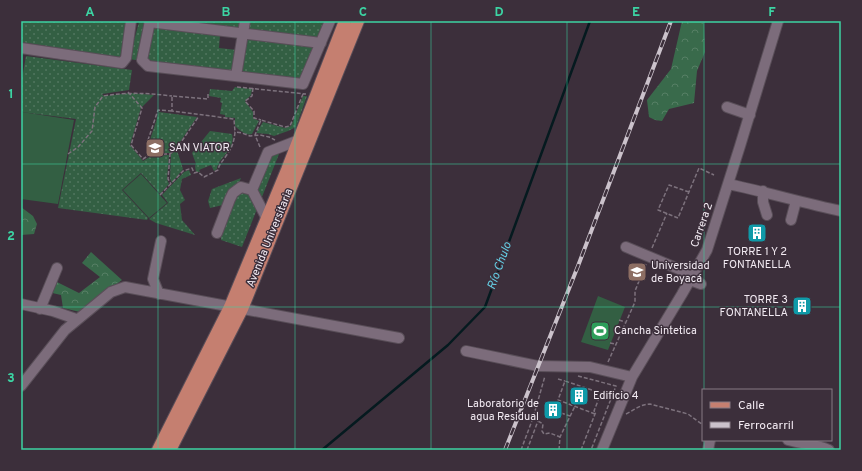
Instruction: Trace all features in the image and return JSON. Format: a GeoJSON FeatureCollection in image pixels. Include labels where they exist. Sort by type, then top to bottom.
{"type":"FeatureCollection","features":[{"type":"Feature","properties":{"kind":"main road","name":"Avenida Universitaria"},"geometry":{"type":"LineString","coordinates":[[158,450],[236,308],[267,219],[345,21]]}},
{"type":"Feature","properties":{"kind":"main road","name":"Avenida Universitaria"},"geometry":{"type":"LineString","coordinates":[[170,450],[236,308],[358,21]]}},
{"type":"Feature","properties":{"kind":"street"},"geometry":{"type":"LineString","coordinates":[[21,48],[122,63],[126,58],[132,21]]}},
{"type":"Feature","properties":{"kind":"street"},"geometry":{"type":"LineString","coordinates":[[236,76],[245,21]]}},
{"type":"Feature","properties":{"kind":"street"},"geometry":{"type":"LineString","coordinates":[[321,43],[150,22],[142,60],[148,66],[303,84],[321,43],[330,21]]}},
{"type":"Feature","properties":{"kind":"street","name":"Carrera 2"},"geometry":{"type":"LineString","coordinates":[[602,450],[632,377],[707,250],[778,21]]}},
{"type":"Feature","properties":{"kind":"street"},"geometry":{"type":"LineString","coordinates":[[727,107],[750,115]]}},
{"type":"Feature","properties":{"kind":"street"},"geometry":{"type":"LineString","coordinates":[[252,190],[268,152],[299,140]]}},
{"type":"Feature","properties":{"kind":"street"},"geometry":{"type":"LineString","coordinates":[[728,184],[763,191],[796,201],[841,211]]}},
{"type":"Feature","properties":{"kind":"street"},"geometry":{"type":"LineString","coordinates":[[217,233],[233,193],[241,187],[252,190],[267,219]]}},
{"type":"Feature","properties":{"kind":"street"},"geometry":{"type":"LineString","coordinates":[[763,191],[763,202],[767,215]]}},
{"type":"Feature","properties":{"kind":"street"},"geometry":{"type":"LineString","coordinates":[[791,220],[796,201]]}},
{"type":"Feature","properties":{"kind":"street"},"geometry":{"type":"LineString","coordinates":[[159,294],[153,279],[161,241]]}},
{"type":"Feature","properties":{"kind":"street"},"geometry":{"type":"LineString","coordinates":[[626,247],[692,277],[701,284]]}},
{"type":"Feature","properties":{"kind":"street"},"geometry":{"type":"LineString","coordinates":[[40,309],[57,268]]}},
{"type":"Feature","properties":{"kind":"street"},"geometry":{"type":"LineString","coordinates":[[21,386],[65,330],[76,319],[111,292],[125,287],[399,338]]}},
{"type":"Feature","properties":{"kind":"street"},"geometry":{"type":"LineString","coordinates":[[21,304],[53,311],[76,319]]}},
{"type":"Feature","properties":{"kind":"street"},"geometry":{"type":"LineString","coordinates":[[466,351],[538,366],[590,367],[632,377]]}},
{"type":"Feature","properties":{"kind":"street"},"geometry":{"type":"LineString","coordinates":[[791,441],[799,444],[819,446],[829,450]]}},
{"type":"Feature","properties":{"kind":"path"},"geometry":{"type":"LineString","coordinates":[[237,87],[316,96]]}},
{"type":"Feature","properties":{"kind":"path"},"geometry":{"type":"LineString","coordinates":[[253,88],[252,96],[246,101],[254,111],[254,118],[285,127],[290,126],[303,94]]}},
{"type":"Feature","properties":{"kind":"path"},"geometry":{"type":"LineString","coordinates":[[128,92],[142,108],[131,145],[143,159],[157,150],[148,140],[158,110],[234,119],[235,132],[233,144],[226,158],[219,165],[218,170],[204,177],[198,172],[194,173],[192,168],[183,171],[160,195]]}},
{"type":"Feature","properties":{"kind":"path"},"geometry":{"type":"LineString","coordinates":[[68,154],[78,147],[92,131],[95,107],[103,96],[128,92],[208,99],[208,94]]}},
{"type":"Feature","properties":{"kind":"path"},"geometry":{"type":"LineString","coordinates":[[172,96],[172,112]]}},
{"type":"Feature","properties":{"kind":"path"},"geometry":{"type":"LineString","coordinates":[[151,154],[170,154],[177,148],[200,115]]}},
{"type":"Feature","properties":{"kind":"path"},"geometry":{"type":"LineString","coordinates":[[260,147],[255,136],[261,120]]}},
{"type":"Feature","properties":{"kind":"path"},"geometry":{"type":"LineString","coordinates":[[235,132],[250,136],[269,137],[280,140]]}},
{"type":"Feature","properties":{"kind":"path"},"geometry":{"type":"LineString","coordinates":[[170,154],[168,179],[171,184]]}},
{"type":"Feature","properties":{"kind":"path"},"geometry":{"type":"LineString","coordinates":[[689,192],[669,185],[658,210],[678,218],[689,192],[699,168],[714,176]]}},
{"type":"Feature","properties":{"kind":"path"},"geometry":{"type":"LineString","coordinates":[[608,362],[635,302],[635,291],[647,261]]}},
{"type":"Feature","properties":{"kind":"path"},"geometry":{"type":"LineString","coordinates":[[619,320],[625,322]]}},
{"type":"Feature","properties":{"kind":"path"},"geometry":{"type":"LineString","coordinates":[[610,343],[615,344]]}},
{"type":"Feature","properties":{"kind":"path"},"geometry":{"type":"LineString","coordinates":[[612,351],[616,353]]}},
{"type":"Feature","properties":{"kind":"path"},"geometry":{"type":"LineString","coordinates":[[604,358],[609,359]]}},
{"type":"Feature","properties":{"kind":"path"},"geometry":{"type":"LineString","coordinates":[[521,450],[547,370]]}},
{"type":"Feature","properties":{"kind":"path"},"geometry":{"type":"LineString","coordinates":[[576,376],[616,386],[590,450]]}},
{"type":"Feature","properties":{"kind":"path"},"geometry":{"type":"LineString","coordinates":[[558,379],[601,393],[594,411],[596,412],[581,450]]}},
{"type":"Feature","properties":{"kind":"path"},"geometry":{"type":"LineString","coordinates":[[565,381],[558,400],[595,414]]}},
{"type":"Feature","properties":{"kind":"path"},"geometry":{"type":"LineString","coordinates":[[559,450],[560,437],[576,404]]}},
{"type":"Feature","properties":{"kind":"path"},"geometry":{"type":"LineString","coordinates":[[614,421],[639,407],[650,404],[688,414],[702,424]]}},
{"type":"Feature","properties":{"kind":"path"},"geometry":{"type":"LineString","coordinates":[[561,413],[570,416]]}},
{"type":"Feature","properties":{"kind":"path"},"geometry":{"type":"LineString","coordinates":[[532,418],[544,424],[542,431],[544,434],[550,433],[560,437]]}},
{"type":"Feature","properties":{"kind":"path"},"geometry":{"type":"LineString","coordinates":[[527,450],[538,421]]}},
{"type":"Feature","properties":{"kind":"green space"},"geometry":{"type":"Polygon","coordinates":[[[21,21],[128,21],[120,58],[21,42],[21,21]]]}},
{"type":"Feature","properties":{"kind":"green space"},"geometry":{"type":"Polygon","coordinates":[[[177,21],[242,21],[241,29],[177,21]]]}},
{"type":"Feature","properties":{"kind":"green space"},"geometry":{"type":"Polygon","coordinates":[[[248,21],[327,21],[319,40],[247,30],[248,21]]]}},
{"type":"Feature","properties":{"kind":"green space"},"geometry":{"type":"Polygon","coordinates":[[[682,21],[704,23],[705,52],[697,71],[694,103],[669,109],[662,121],[655,120],[649,117],[647,100],[671,69],[682,21]]]}},
{"type":"Feature","properties":{"kind":"green space"},"geometry":{"type":"Polygon","coordinates":[[[139,22],[220,35],[219,48],[237,50],[233,75],[129,59],[139,22]]]}},
{"type":"Feature","properties":{"kind":"green space"},"geometry":{"type":"Polygon","coordinates":[[[247,37],[316,46],[301,80],[240,73],[247,37]]]}},
{"type":"Feature","properties":{"kind":"green space"},"geometry":{"type":"Polygon","coordinates":[[[26,56],[132,70],[129,90],[102,94],[104,96],[130,93],[154,95],[141,108],[130,145],[143,161],[151,156],[169,155],[167,179],[169,184],[160,194],[141,173],[122,190],[148,218],[147,220],[58,208],[76,119],[21,112],[21,85],[26,56]]]}},
{"type":"Feature","properties":{"kind":"green space"},"geometry":{"type":"Polygon","coordinates":[[[235,87],[252,89],[251,95],[245,101],[253,112],[253,118],[259,121],[252,134],[245,133],[237,128],[235,126],[235,118],[225,117],[225,115],[220,114],[222,103],[220,102],[221,98],[209,96],[210,89],[232,91],[235,87]]]}},
{"type":"Feature","properties":{"kind":"green space"},"geometry":{"type":"Polygon","coordinates":[[[303,96],[307,96],[296,127],[274,136],[256,133],[263,122],[285,128],[291,126],[303,96]]]}},
{"type":"Feature","properties":{"kind":"green space"},"geometry":{"type":"Polygon","coordinates":[[[22,112],[74,120],[58,204],[21,199],[22,112]]]}},
{"type":"Feature","properties":{"kind":"green space"},"geometry":{"type":"Polygon","coordinates":[[[159,112],[197,117],[176,148],[170,153],[154,153],[158,150],[150,140],[159,112]]]}},
{"type":"Feature","properties":{"kind":"green space"},"geometry":{"type":"Polygon","coordinates":[[[210,131],[232,134],[233,140],[229,149],[220,161],[217,169],[214,171],[211,165],[199,170],[200,172],[196,172],[196,164],[192,153],[210,131]]]}},
{"type":"Feature","properties":{"kind":"green space"},"geometry":{"type":"Polygon","coordinates":[[[177,150],[183,169],[172,183],[170,179],[171,154],[177,150]]]}},
{"type":"Feature","properties":{"kind":"green space"},"geometry":{"type":"Polygon","coordinates":[[[277,150],[279,154],[262,197],[260,197],[257,192],[272,154],[277,150]]]}},
{"type":"Feature","properties":{"kind":"green space"},"geometry":{"type":"Polygon","coordinates":[[[189,170],[191,175],[182,179],[180,190],[185,200],[180,204],[182,220],[195,235],[156,223],[149,219],[168,203],[162,195],[184,172],[189,170]]]}},
{"type":"Feature","properties":{"kind":"green space"},"geometry":{"type":"Polygon","coordinates":[[[141,174],[167,203],[149,218],[123,190],[141,174]]]}},
{"type":"Feature","properties":{"kind":"green space"},"geometry":{"type":"Polygon","coordinates":[[[241,178],[237,188],[223,205],[210,208],[208,201],[212,189],[241,178]]]}},
{"type":"Feature","properties":{"kind":"green space"},"geometry":{"type":"Polygon","coordinates":[[[242,193],[250,195],[257,209],[242,247],[221,240],[221,235],[236,197],[242,193]]]}},
{"type":"Feature","properties":{"kind":"green space"},"geometry":{"type":"Polygon","coordinates":[[[21,207],[33,216],[37,224],[34,234],[21,235],[21,207]]]}},
{"type":"Feature","properties":{"kind":"green space"},"geometry":{"type":"Polygon","coordinates":[[[91,252],[122,280],[80,312],[63,308],[61,295],[48,292],[55,281],[79,293],[100,277],[82,263],[91,252]]]}},
{"type":"Feature","properties":{"kind":"green space","name":"Cancha Sintetica"},"geometry":{"type":"Polygon","coordinates":[[[598,296],[625,307],[608,350],[581,342],[598,296]]]}},
{"type":"Feature","properties":{"kind":"waterway","name":"Río Chulo"},"geometry":{"type":"LineString","coordinates":[[322,450],[448,345],[485,307],[590,21]]}},
{"type":"Feature","properties":{"kind":"railway"},"geometry":{"type":"LineString","coordinates":[[505,450],[578,266],[671,21]]}},
{"type":"Feature","properties":{"kind":"place","name":"SAN VIATOR"},"geometry":{"type":"Point","coordinates":[155,148]}},
{"type":"Feature","properties":{"kind":"place","name":"TORRE 1 Y 2 FONTANELLA"},"geometry":{"type":"Point","coordinates":[757,233]}},
{"type":"Feature","properties":{"kind":"place","name":"Universidad de Boyacá"},"geometry":{"type":"Point","coordinates":[637,272]}},
{"type":"Feature","properties":{"kind":"place","name":"TORRE 3 FONTANELLA"},"geometry":{"type":"Point","coordinates":[802,306]}},
{"type":"Feature","properties":{"kind":"place","name":"Cancha Sintetica"},"geometry":{"type":"Point","coordinates":[600,331]}},
{"type":"Feature","properties":{"kind":"place","name":"Edificio 4"},"geometry":{"type":"Point","coordinates":[579,396]}},
{"type":"Feature","properties":{"kind":"place","name":"Laboratorio de agua Residual"},"geometry":{"type":"Point","coordinates":[553,410]}}]}
